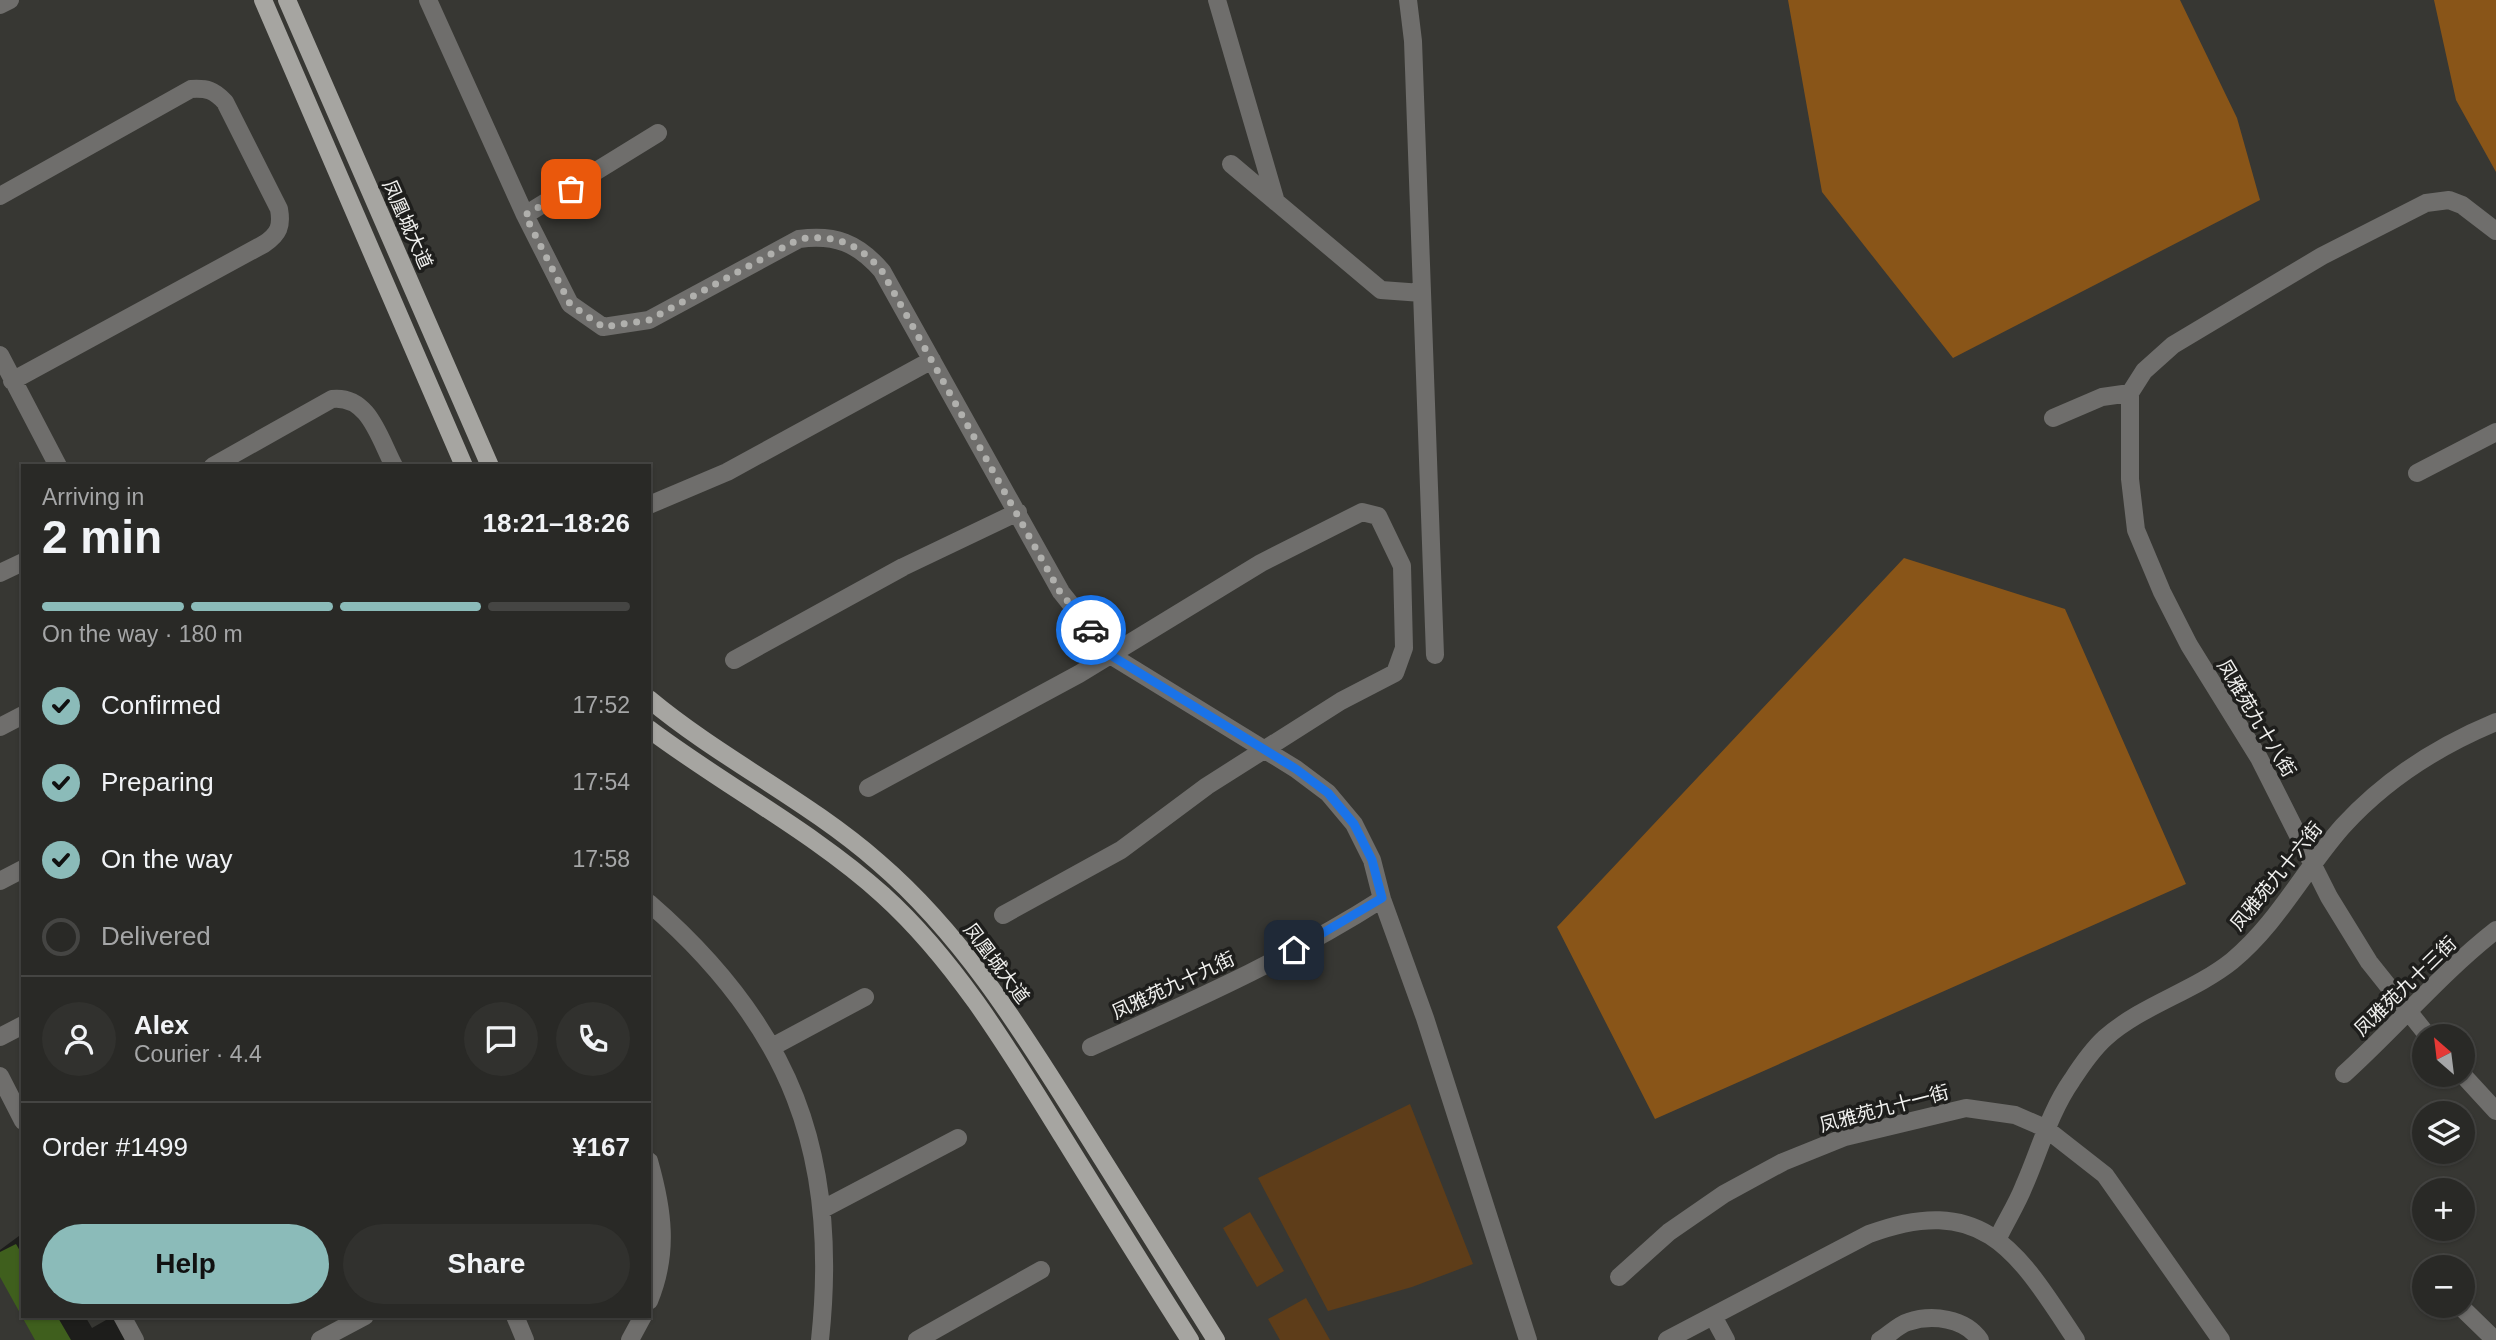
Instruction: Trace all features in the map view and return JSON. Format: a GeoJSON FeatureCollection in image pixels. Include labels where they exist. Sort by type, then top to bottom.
{"type":"FeatureCollection","features":[{"type":"Feature","properties":{"kind":"main road"},"geometry":{"type":"LineString","coordinates":[[263,0],[463,464]]}},
{"type":"Feature","properties":{"kind":"main road","name":"凤凰城大道"},"geometry":{"type":"LineString","coordinates":[[287,0],[489,464]]}},
{"type":"Feature","properties":{"kind":"main road","name":"凤凰城大道"},"geometry":{"type":"LineString","coordinates":[[651,701],[709,746],[877,861],[936,920],[969,958],[1020,1030],[1216,1340]]}},
{"type":"Feature","properties":{"kind":"main road"},"geometry":{"type":"LineString","coordinates":[[651,730],[692,761],[842,860],[885,896],[927,942],[999,1036],[1190,1340]]}},
{"type":"Feature","properties":{"kind":"street"},"geometry":{"type":"LineString","coordinates":[[0,5],[10,0]]}},
{"type":"Feature","properties":{"kind":"street"},"geometry":{"type":"LineString","coordinates":[[428,0],[525,215],[570,304],[603,327],[649,320],[799,239],[823,236],[846,241],[866,253],[882,271],[1060,592],[1112,656],[1328,793],[1354,824],[1372,860],[1382,898],[1426,1018],[1528,1340]]}},
{"type":"Feature","properties":{"kind":"street"},"geometry":{"type":"LineString","coordinates":[[1217,0],[1276,202]]}},
{"type":"Feature","properties":{"kind":"street"},"geometry":{"type":"LineString","coordinates":[[1408,0],[1413,41],[1435,655]]}},
{"type":"Feature","properties":{"kind":"street"},"geometry":{"type":"LineString","coordinates":[[0,196],[191,89],[204,88],[216,93],[225,102],[279,209],[282,223],[276,236],[264,244],[12,381]]}},
{"type":"Feature","properties":{"kind":"street"},"geometry":{"type":"LineString","coordinates":[[525,215],[658,132]]}},
{"type":"Feature","properties":{"kind":"street"},"geometry":{"type":"LineString","coordinates":[[1231,164],[1381,289],[1422,293]]}},
{"type":"Feature","properties":{"kind":"street"},"geometry":{"type":"LineString","coordinates":[[2053,418],[2102,397],[2130,393],[2144,371],[2173,345],[2322,256],[2426,203],[2449,200],[2462,205],[2496,231]]}},
{"type":"Feature","properties":{"kind":"street"},"geometry":{"type":"LineString","coordinates":[[0,355],[57,464]]}},
{"type":"Feature","properties":{"kind":"street"},"geometry":{"type":"LineString","coordinates":[[651,504],[727,472],[932,360]]}},
{"type":"Feature","properties":{"kind":"street","name":"凤雅苑九十八街"},"geometry":{"type":"LineString","coordinates":[[2130,393],[2130,479],[2136,530],[2161,592],[2189,645],[2259,758],[2313,865],[2369,962],[2418,1024]]}},
{"type":"Feature","properties":{"kind":"street"},"geometry":{"type":"LineString","coordinates":[[217,464],[332,399],[345,397],[357,402],[366,412],[393,464]]}},
{"type":"Feature","properties":{"kind":"street"},"geometry":{"type":"LineString","coordinates":[[2417,472],[2496,432]]}},
{"type":"Feature","properties":{"kind":"street"},"geometry":{"type":"LineString","coordinates":[[734,660],[857,591],[1018,512]]}},
{"type":"Feature","properties":{"kind":"street"},"geometry":{"type":"LineString","coordinates":[[869,788],[1112,656],[1261,563],[1332,525],[1362,512],[1378,516],[1402,566],[1404,648],[1401,663],[1395,673],[1341,701],[1207,786],[1121,850],[1003,915]]}},
{"type":"Feature","properties":{"kind":"street"},"geometry":{"type":"LineString","coordinates":[[0,573],[21,563]]}},
{"type":"Feature","properties":{"kind":"street"},"geometry":{"type":"LineString","coordinates":[[0,727],[21,716]]}},
{"type":"Feature","properties":{"kind":"street","name":"凤雅苑九十六街"},"geometry":{"type":"LineString","coordinates":[[1998,1238],[2025,1185],[2045,1128],[2072,1079],[2105,1038],[2144,1012],[2200,985],[2263,933],[2343,826],[2378,792],[2417,762],[2460,737],[2496,722]]}},
{"type":"Feature","properties":{"kind":"street"},"geometry":{"type":"LineString","coordinates":[[0,881],[21,871]]}},
{"type":"Feature","properties":{"kind":"street","name":"凤雅苑九十九街"},"geometry":{"type":"LineString","coordinates":[[1091,1047],[1272,962],[1338,927],[1382,898]]}},
{"type":"Feature","properties":{"kind":"street"},"geometry":{"type":"LineString","coordinates":[[651,905],[695,942],[737,991],[772,1047],[796,1099],[813,1153],[823,1209],[826,1259],[820,1340]]}},
{"type":"Feature","properties":{"kind":"street","name":"凤雅苑九十三街"},"geometry":{"type":"LineString","coordinates":[[2344,1073],[2445,975],[2496,930]]}},
{"type":"Feature","properties":{"kind":"street"},"geometry":{"type":"LineString","coordinates":[[772,1047],[865,997]]}},
{"type":"Feature","properties":{"kind":"street"},"geometry":{"type":"LineString","coordinates":[[0,1037],[21,1026]]}},
{"type":"Feature","properties":{"kind":"street"},"geometry":{"type":"LineString","coordinates":[[0,1076],[21,1117]]}},
{"type":"Feature","properties":{"kind":"street"},"geometry":{"type":"LineString","coordinates":[[2474,1087],[2496,1111]]}},
{"type":"Feature","properties":{"kind":"street","name":"凤雅苑九十一街"},"geometry":{"type":"LineString","coordinates":[[1619,1277],[1669,1232],[1724,1194],[1783,1162],[1845,1137],[1966,1108],[2015,1115],[2045,1128],[2105,1175],[2221,1340]]}},
{"type":"Feature","properties":{"kind":"street"},"geometry":{"type":"LineString","coordinates":[[823,1209],[958,1138]]}},
{"type":"Feature","properties":{"kind":"street"},"geometry":{"type":"LineString","coordinates":[[651,1168],[660,1201],[664,1247],[651,1294]]}},
{"type":"Feature","properties":{"kind":"street"},"geometry":{"type":"LineString","coordinates":[[1667,1340],[1869,1234],[1901,1222],[1934,1219],[1967,1224],[1998,1238],[2028,1268],[2076,1340]]}},
{"type":"Feature","properties":{"kind":"street"},"geometry":{"type":"LineString","coordinates":[[916,1340],[1041,1270]]}},
{"type":"Feature","properties":{"kind":"street"},"geometry":{"type":"LineString","coordinates":[[1713,1316],[1726,1340]]}},
{"type":"Feature","properties":{"kind":"street"},"geometry":{"type":"LineString","coordinates":[[1880,1340],[1906,1322],[1931,1317],[1955,1322],[1980,1340]]}},
{"type":"Feature","properties":{"kind":"street"},"geometry":{"type":"LineString","coordinates":[[123,1318],[135,1340]]}},
{"type":"Feature","properties":{"kind":"street"},"geometry":{"type":"LineString","coordinates":[[320,1340],[361,1318]]}},
{"type":"Feature","properties":{"kind":"street"},"geometry":{"type":"LineString","coordinates":[[515,1318],[525,1340]]}},
{"type":"Feature","properties":{"kind":"street"},"geometry":{"type":"LineString","coordinates":[[630,1340],[642,1318]]}},
{"type":"Feature","properties":{"kind":"street"},"geometry":{"type":"LineString","coordinates":[[2472,1318],[2495,1340]]}},
{"type":"Feature","properties":{"kind":"shaded area"},"geometry":{"type":"Polygon","coordinates":[[[1788,0],[2180,0],[2237,118],[2260,200],[1953,358],[1822,192],[1788,0]]]}},
{"type":"Feature","properties":{"kind":"shaded area"},"geometry":{"type":"Polygon","coordinates":[[[2434,0],[2496,0],[2496,172],[2456,100],[2434,0]]]}},
{"type":"Feature","properties":{"kind":"shaded area"},"geometry":{"type":"Polygon","coordinates":[[[1904,558],[2065,609],[2186,884],[1655,1119],[1557,927],[1904,558]]]}},
{"type":"Feature","properties":{"kind":"shaded area"},"geometry":{"type":"Polygon","coordinates":[[[1410,1104],[1473,1264],[1412,1287],[1328,1311],[1258,1178],[1410,1104]]]}},
{"type":"Feature","properties":{"kind":"shaded area"},"geometry":{"type":"Polygon","coordinates":[[[1250,1212],[1284,1271],[1257,1287],[1223,1228],[1250,1212]]]}},
{"type":"Feature","properties":{"kind":"shaded area"},"geometry":{"type":"Polygon","coordinates":[[[1306,1298],[1330,1340],[1280,1340],[1268,1319],[1306,1298]]]}},
{"type":"Feature","properties":{"kind":"building"},"geometry":{"type":"Polygon","coordinates":[[[16,1244],[21,1253],[21,1315],[0,1277],[0,1252],[16,1244]]]}},
{"type":"Feature","properties":{"kind":"building"},"geometry":{"type":"Polygon","coordinates":[[[23,1318],[58,1318],[71,1340],[35,1340],[23,1318]]]}},
{"type":"Feature","properties":{"kind":"way so far"},"geometry":{"type":"LineString","coordinates":[[571,189],[525,215],[570,304],[603,327],[649,320],[799,239],[823,236],[846,241],[866,253],[882,271],[1060,592],[1091,630]]}},
{"type":"Feature","properties":{"kind":"route"},"geometry":{"type":"LineString","coordinates":[[1091,630],[1112,656],[1296,769],[1328,793],[1354,824],[1372,860],[1382,898],[1338,927],[1294,950]]}}]}
